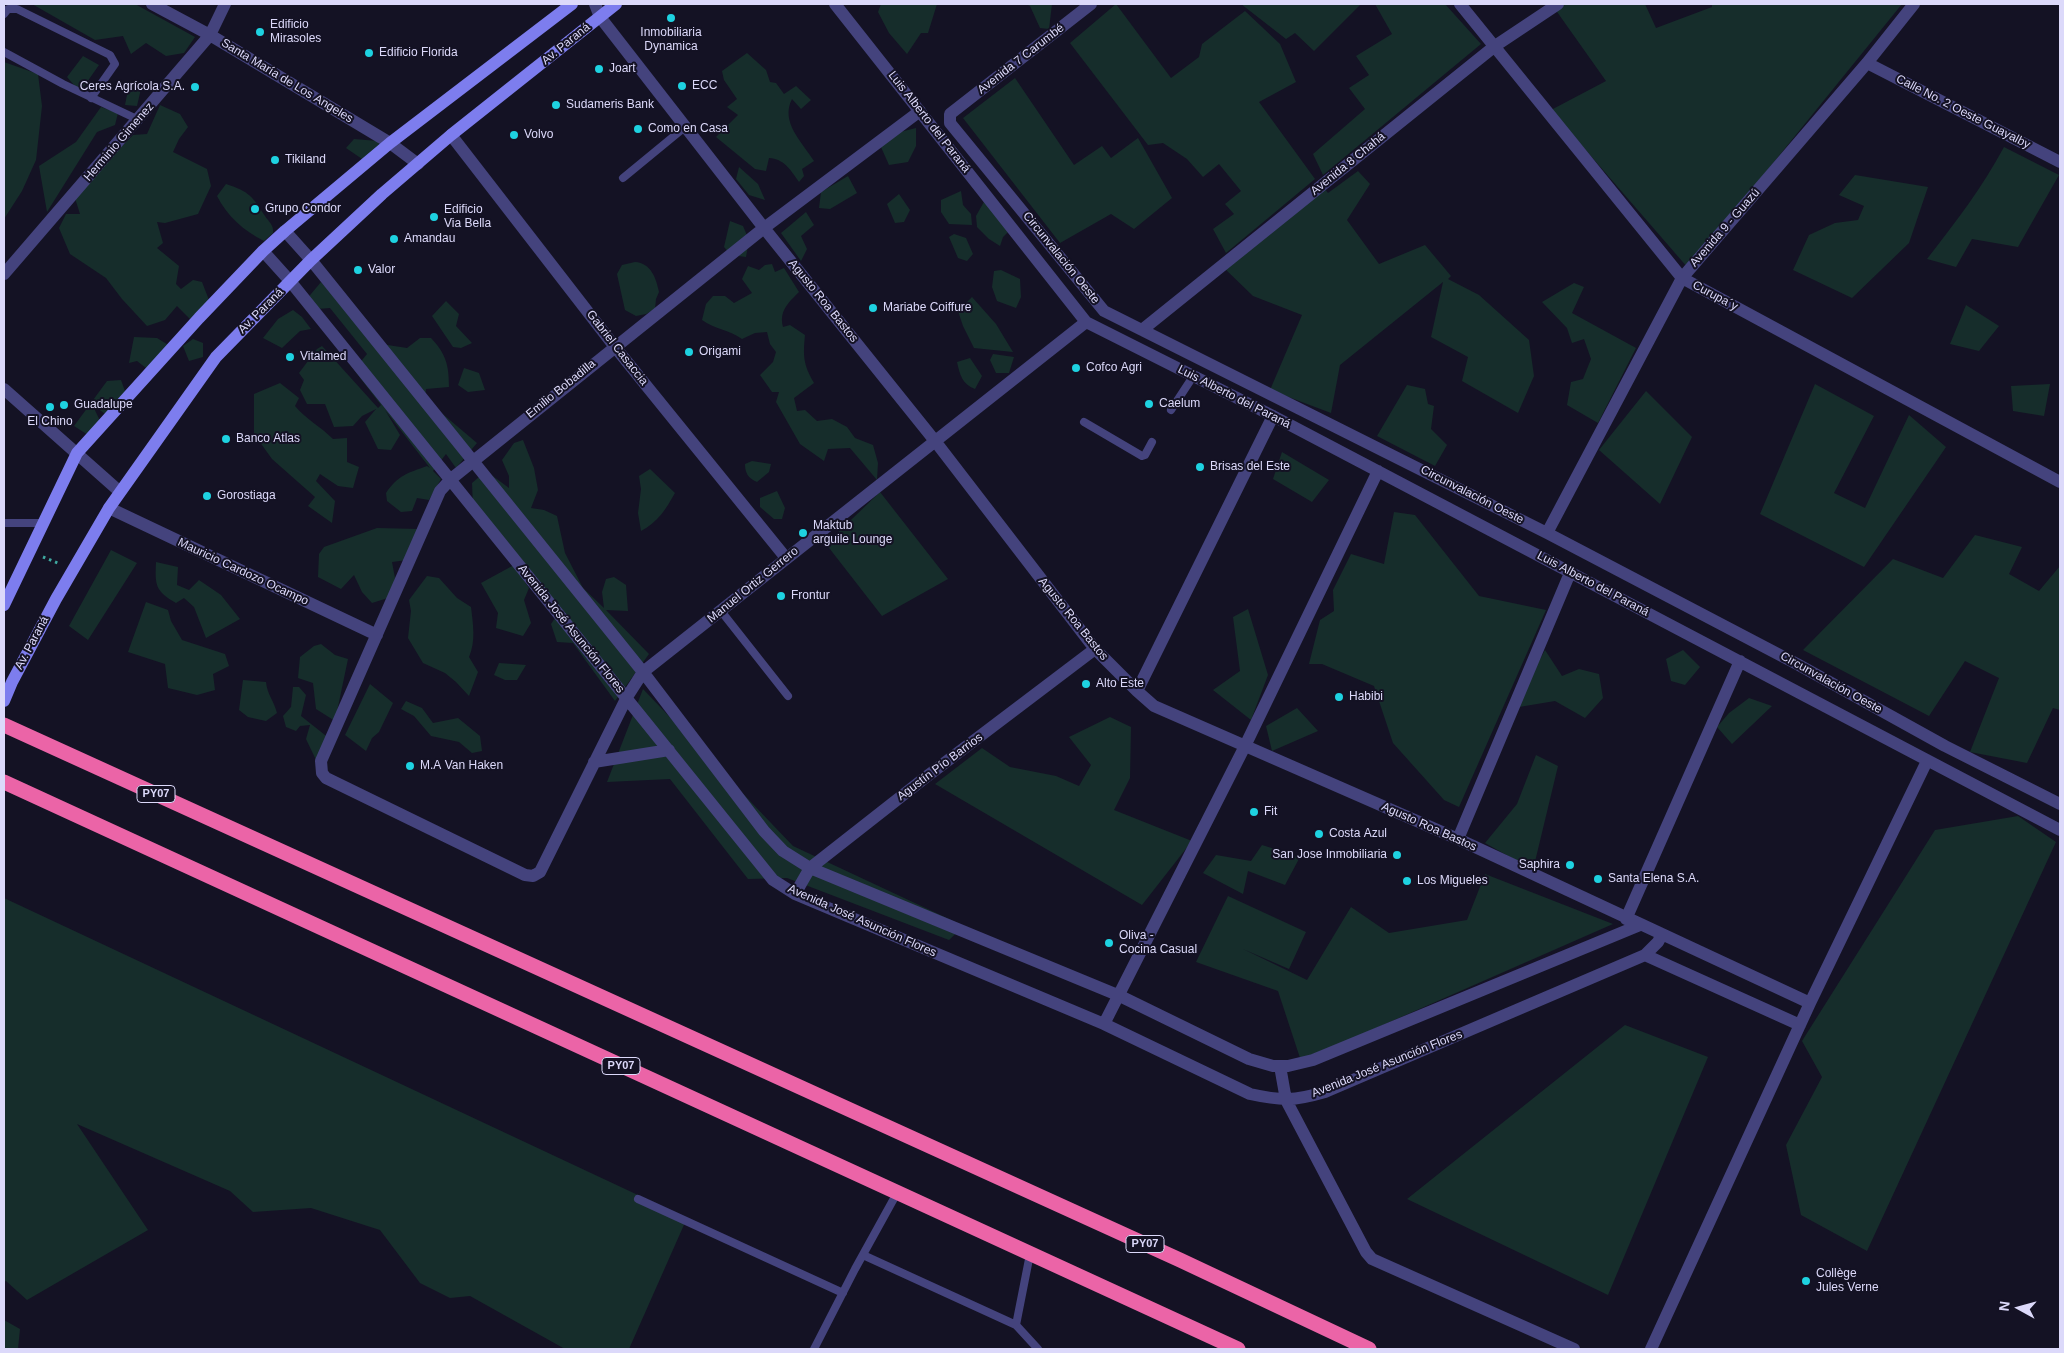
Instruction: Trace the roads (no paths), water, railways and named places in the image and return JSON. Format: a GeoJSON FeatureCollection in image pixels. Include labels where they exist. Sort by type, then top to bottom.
{"type":"FeatureCollection","features":[{"type":"Feature","properties":{"kind":"highway","name":"PY07"},"geometry":{"type":"LineString","coordinates":[[4,725],[1171,1256],[1369,1349]]}},
{"type":"Feature","properties":{"kind":"highway","name":"PY07"},"geometry":{"type":"LineString","coordinates":[[4,782],[1238,1349]]}},
{"type":"Feature","properties":{"kind":"street","name":"Santa María de Los Angeles"},"geometry":{"type":"LineString","coordinates":[[152,4],[210,35],[390,143],[418,164]]}},
{"type":"Feature","properties":{"kind":"street","name":"Herminio Gimenez"},"geometry":{"type":"LineString","coordinates":[[4,274],[139,120],[210,35],[225,4]]}},
{"type":"Feature","properties":{"kind":"street"},"geometry":{"type":"LineString","coordinates":[[4,606],[77,453],[104,421],[263,252],[285,231],[390,143],[572,4]]}},
{"type":"Feature","properties":{"kind":"street","name":"Agusto Roa Bastos"},"geometry":{"type":"LineString","coordinates":[[595,4],[600,17],[685,127],[935,441],[1095,649],[1136,691],[1154,706],[1458,839],[1626,919],[1810,1003]]}},
{"type":"Feature","properties":{"kind":"street","name":"Av. Paraná"},"geometry":{"type":"LineString","coordinates":[[4,701],[8,681],[119,491],[216,357],[311,260],[382,194],[451,135],[616,4]]}},
{"type":"Feature","properties":{"kind":"street","name":"Luis Alberto del Paraná"},"geometry":{"type":"LineString","coordinates":[[836,4],[1086,322],[1273,416],[2060,830]]}},
{"type":"Feature","properties":{"kind":"street","name":"Avenida 7 Carumbé"},"geometry":{"type":"LineString","coordinates":[[950,114],[1091,4]]}},
{"type":"Feature","properties":{"kind":"street","name":"Curupa´y"},"geometry":{"type":"LineString","coordinates":[[1460,4],[1682,278],[2060,482]]}},
{"type":"Feature","properties":{"kind":"street","name":"Avenida 8 Chahá"},"geometry":{"type":"LineString","coordinates":[[1142,330],[1495,46],[1558,4]]}},
{"type":"Feature","properties":{"kind":"street","name":"Avenida 9 - Guazú"},"geometry":{"type":"LineString","coordinates":[[1547,533],[1682,278],[1867,62],[1914,4]]}},
{"type":"Feature","properties":{"kind":"street","name":"Calle No. 2 Oeste Guayalby"},"geometry":{"type":"LineString","coordinates":[[1867,62],[2060,162]]}},
{"type":"Feature","properties":{"kind":"street","name":"Emilio Bobadilla"},"geometry":{"type":"LineString","coordinates":[[540,872],[533,876],[526,875],[330,782],[322,773],[321,761],[440,491],[472,461],[764,228],[920,111]]}},
{"type":"Feature","properties":{"kind":"street","name":"Circunvalación Oeste"},"geometry":{"type":"LineString","coordinates":[[950,114],[950,123],[1104,311],[1547,533],[1797,664],[1945,746],[2060,804]]}},
{"type":"Feature","properties":{"kind":"street","name":"Gabriel Casaccia"},"geometry":{"type":"LineString","coordinates":[[451,135],[615,347],[786,558]]}},
{"type":"Feature","properties":{"kind":"street"},"geometry":{"type":"LineString","coordinates":[[285,231],[311,260],[643,672],[764,831],[783,851],[810,868],[1120,996],[1249,1059],[1280,1066],[1314,1060],[1640,925]]}},
{"type":"Feature","properties":{"kind":"street","name":"Avenida José Asunción Flores"},"geometry":{"type":"LineString","coordinates":[[263,252],[290,281],[451,479],[773,880],[795,894],[1104,1024],[1250,1094],[1276,1100],[1298,1099],[1325,1092],[1645,955],[1658,942],[1662,934]]}},
{"type":"Feature","properties":{"kind":"street","name":"Manuel Ortiz Gerrero"},"geometry":{"type":"LineString","coordinates":[[540,872],[627,697],[643,672],[1086,322]]}},
{"type":"Feature","properties":{"kind":"street"},"geometry":{"type":"LineString","coordinates":[[4,389],[119,491]]}},
{"type":"Feature","properties":{"kind":"street"},"geometry":{"type":"LineString","coordinates":[[1136,691],[1273,416]]}},
{"type":"Feature","properties":{"kind":"street"},"geometry":{"type":"LineString","coordinates":[[1104,1024],[1120,996],[1245,746],[1378,471]]}},
{"type":"Feature","properties":{"kind":"street","name":"Mauricio Cardozo Ocampo"},"geometry":{"type":"LineString","coordinates":[[109,508],[377,636]]}},
{"type":"Feature","properties":{"kind":"street"},"geometry":{"type":"LineString","coordinates":[[1458,839],[1570,572]]}},
{"type":"Feature","properties":{"kind":"street","name":"Agustín Pío Barrios"},"geometry":{"type":"LineString","coordinates":[[795,894],[810,868],[1095,649]]}},
{"type":"Feature","properties":{"kind":"street"},"geometry":{"type":"LineString","coordinates":[[1626,919],[1740,661]]}},
{"type":"Feature","properties":{"kind":"street"},"geometry":{"type":"LineString","coordinates":[[594,762],[670,750]]}},
{"type":"Feature","properties":{"kind":"street"},"geometry":{"type":"LineString","coordinates":[[1651,1349],[1810,1003],[1927,761]]}},
{"type":"Feature","properties":{"kind":"street"},"geometry":{"type":"LineString","coordinates":[[1645,955],[1800,1025]]}},
{"type":"Feature","properties":{"kind":"street"},"geometry":{"type":"LineString","coordinates":[[1280,1066],[1286,1100],[1366,1252],[1372,1259],[1574,1349]]}},
{"type":"Feature","properties":{"kind":"lane"},"geometry":{"type":"LineString","coordinates":[[4,14],[8,10],[17,9],[110,55],[115,64],[91,98]]}},
{"type":"Feature","properties":{"kind":"lane"},"geometry":{"type":"LineString","coordinates":[[4,52],[91,98],[139,120]]}},
{"type":"Feature","properties":{"kind":"lane"},"geometry":{"type":"LineString","coordinates":[[623,178],[685,127]]}},
{"type":"Feature","properties":{"kind":"lane"},"geometry":{"type":"LineString","coordinates":[[1171,410],[1194,375]]}},
{"type":"Feature","properties":{"kind":"lane"},"geometry":{"type":"LineString","coordinates":[[1084,422],[1142,456],[1145,455],[1152,442]]}},
{"type":"Feature","properties":{"kind":"lane"},"geometry":{"type":"LineString","coordinates":[[4,524],[42,523]]}},
{"type":"Feature","properties":{"kind":"lane"},"geometry":{"type":"LineString","coordinates":[[721,611],[788,696]]}},
{"type":"Feature","properties":{"kind":"lane"},"geometry":{"type":"LineString","coordinates":[[814,1349],[898,1193]]}},
{"type":"Feature","properties":{"kind":"lane"},"geometry":{"type":"LineString","coordinates":[[638,1199],[843,1293]]}},
{"type":"Feature","properties":{"kind":"lane"},"geometry":{"type":"LineString","coordinates":[[1016,1325],[1030,1254]]}},
{"type":"Feature","properties":{"kind":"lane"},"geometry":{"type":"LineString","coordinates":[[863,1255],[1016,1325],[1038,1349]]}},
{"type":"Feature","properties":{"kind":"place","name":"Inmobiliaria Dynamica"},"geometry":{"type":"Point","coordinates":[671,18]}},
{"type":"Feature","properties":{"kind":"place","name":"Edificio Mirasoles"},"geometry":{"type":"Point","coordinates":[260,32]}},
{"type":"Feature","properties":{"kind":"place","name":"Edificio Florida"},"geometry":{"type":"Point","coordinates":[369,53]}},
{"type":"Feature","properties":{"kind":"place","name":"Joart"},"geometry":{"type":"Point","coordinates":[599,69]}},
{"type":"Feature","properties":{"kind":"place","name":"ECC"},"geometry":{"type":"Point","coordinates":[682,86]}},
{"type":"Feature","properties":{"kind":"place","name":"Ceres Agrícola S.A."},"geometry":{"type":"Point","coordinates":[195,87]}},
{"type":"Feature","properties":{"kind":"place","name":"Sudameris Bank"},"geometry":{"type":"Point","coordinates":[556,105]}},
{"type":"Feature","properties":{"kind":"place","name":"Como en Casa"},"geometry":{"type":"Point","coordinates":[638,129]}},
{"type":"Feature","properties":{"kind":"place","name":"Volvo"},"geometry":{"type":"Point","coordinates":[514,135]}},
{"type":"Feature","properties":{"kind":"place","name":"Tikiland"},"geometry":{"type":"Point","coordinates":[275,160]}},
{"type":"Feature","properties":{"kind":"place","name":"Grupo Condor"},"geometry":{"type":"Point","coordinates":[255,209]}},
{"type":"Feature","properties":{"kind":"place","name":"Edificio Via Bella"},"geometry":{"type":"Point","coordinates":[434,217]}},
{"type":"Feature","properties":{"kind":"place","name":"Amandau"},"geometry":{"type":"Point","coordinates":[394,239]}},
{"type":"Feature","properties":{"kind":"place","name":"Valor"},"geometry":{"type":"Point","coordinates":[358,270]}},
{"type":"Feature","properties":{"kind":"place","name":"Mariabe Coiffure"},"geometry":{"type":"Point","coordinates":[873,308]}},
{"type":"Feature","properties":{"kind":"place","name":"Origami"},"geometry":{"type":"Point","coordinates":[689,352]}},
{"type":"Feature","properties":{"kind":"place","name":"Vitalmed"},"geometry":{"type":"Point","coordinates":[290,357]}},
{"type":"Feature","properties":{"kind":"place","name":"Cofco Agri"},"geometry":{"type":"Point","coordinates":[1076,368]}},
{"type":"Feature","properties":{"kind":"place","name":"Caelum"},"geometry":{"type":"Point","coordinates":[1149,404]}},
{"type":"Feature","properties":{"kind":"place","name":"Guadalupe"},"geometry":{"type":"Point","coordinates":[64,405]}},
{"type":"Feature","properties":{"kind":"place","name":"El Chino"},"geometry":{"type":"Point","coordinates":[50,407]}},
{"type":"Feature","properties":{"kind":"place","name":"Banco Atlas"},"geometry":{"type":"Point","coordinates":[226,439]}},
{"type":"Feature","properties":{"kind":"place","name":"Brisas del Este"},"geometry":{"type":"Point","coordinates":[1200,467]}},
{"type":"Feature","properties":{"kind":"place","name":"Gorostiaga"},"geometry":{"type":"Point","coordinates":[207,496]}},
{"type":"Feature","properties":{"kind":"place","name":"Maktub arguile Lounge"},"geometry":{"type":"Point","coordinates":[803,533]}},
{"type":"Feature","properties":{"kind":"place","name":"Frontur"},"geometry":{"type":"Point","coordinates":[781,596]}},
{"type":"Feature","properties":{"kind":"place","name":"Alto Este"},"geometry":{"type":"Point","coordinates":[1086,684]}},
{"type":"Feature","properties":{"kind":"place","name":"Habibi"},"geometry":{"type":"Point","coordinates":[1339,697]}},
{"type":"Feature","properties":{"kind":"place","name":"M.A Van Haken"},"geometry":{"type":"Point","coordinates":[410,766]}},
{"type":"Feature","properties":{"kind":"place","name":"Fit"},"geometry":{"type":"Point","coordinates":[1254,812]}},
{"type":"Feature","properties":{"kind":"place","name":"Costa Azul"},"geometry":{"type":"Point","coordinates":[1319,834]}},
{"type":"Feature","properties":{"kind":"place","name":"San Jose Inmobiliaria"},"geometry":{"type":"Point","coordinates":[1397,855]}},
{"type":"Feature","properties":{"kind":"place","name":"Saphira"},"geometry":{"type":"Point","coordinates":[1570,865]}},
{"type":"Feature","properties":{"kind":"place","name":"Santa Elena S.A."},"geometry":{"type":"Point","coordinates":[1598,879]}},
{"type":"Feature","properties":{"kind":"place","name":"Los Migueles"},"geometry":{"type":"Point","coordinates":[1407,881]}},
{"type":"Feature","properties":{"kind":"place","name":"Oliva - Cocina Casual"},"geometry":{"type":"Point","coordinates":[1109,943]}},
{"type":"Feature","properties":{"kind":"place","name":"Collège Jules Verne"},"geometry":{"type":"Point","coordinates":[1806,1281]}}]}
